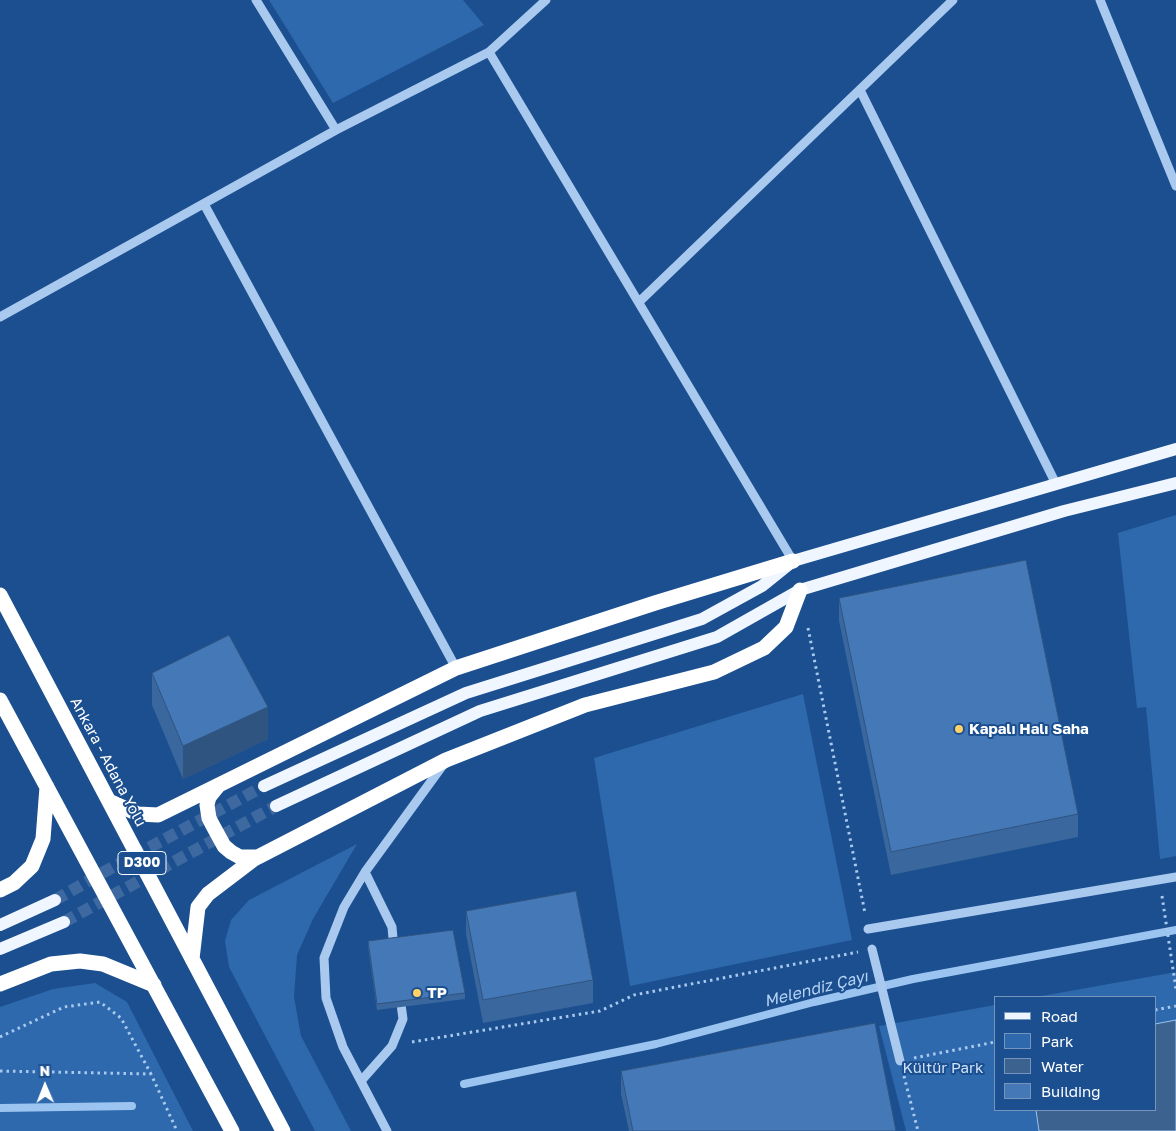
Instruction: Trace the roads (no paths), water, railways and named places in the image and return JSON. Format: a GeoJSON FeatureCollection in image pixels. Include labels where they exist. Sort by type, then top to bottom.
{"type":"FeatureCollection","features":[{"type":"Feature","properties":{"kind":"highway"},"geometry":{"type":"LineString","coordinates":[[109,801],[138,814],[158,814],[456,668],[655,603],[793,561]]}},
{"type":"Feature","properties":{"kind":"highway"},"geometry":{"type":"LineString","coordinates":[[192,959],[198,907],[208,894],[258,857],[446,760],[586,705],[714,672],[764,648],[786,627],[800,590]]}},
{"type":"Feature","properties":{"kind":"highway","name":"Ankara - Adana Yolu"},"geometry":{"type":"LineString","coordinates":[[0,595],[283,1131]]}},
{"type":"Feature","properties":{"kind":"highway","name":"D300"},"geometry":{"type":"LineString","coordinates":[[0,700],[232,1131]]}},
{"type":"Feature","properties":{"kind":"highway"},"geometry":{"type":"LineString","coordinates":[[219,785],[209,797],[207,805],[212,824],[224,846],[231,852],[240,857],[258,857]]}},
{"type":"Feature","properties":{"kind":"highway"},"geometry":{"type":"LineString","coordinates":[[0,890],[14,883],[32,866],[43,839],[47,786]]}},
{"type":"Feature","properties":{"kind":"highway"},"geometry":{"type":"LineString","coordinates":[[0,984],[51,964],[80,961],[103,964],[154,985]]}},
{"type":"Feature","properties":{"kind":"main road"},"geometry":{"type":"LineString","coordinates":[[264,786],[466,693],[702,620],[762,586],[793,561],[1176,449]]}},
{"type":"Feature","properties":{"kind":"main road"},"geometry":{"type":"LineString","coordinates":[[276,806],[480,711],[717,637],[800,590],[1064,511],[1176,483]]}},
{"type":"Feature","properties":{"kind":"main road"},"geometry":{"type":"LineString","coordinates":[[0,925],[56,900]]}},
{"type":"Feature","properties":{"kind":"main road"},"geometry":{"type":"LineString","coordinates":[[0,949],[64,922]]}},
{"type":"Feature","properties":{"kind":"street"},"geometry":{"type":"LineString","coordinates":[[256,0],[336,130]]}},
{"type":"Feature","properties":{"kind":"street"},"geometry":{"type":"LineString","coordinates":[[0,317],[336,130],[489,52],[546,0]]}},
{"type":"Feature","properties":{"kind":"street"},"geometry":{"type":"LineString","coordinates":[[639,302],[953,0]]}},
{"type":"Feature","properties":{"kind":"street"},"geometry":{"type":"LineString","coordinates":[[1100,0],[1176,186]]}},
{"type":"Feature","properties":{"kind":"street"},"geometry":{"type":"LineString","coordinates":[[489,52],[793,561]]}},
{"type":"Feature","properties":{"kind":"street"},"geometry":{"type":"LineString","coordinates":[[860,90],[1056,484]]}},
{"type":"Feature","properties":{"kind":"street"},"geometry":{"type":"LineString","coordinates":[[204,204],[456,668]]}},
{"type":"Feature","properties":{"kind":"street"},"geometry":{"type":"LineString","coordinates":[[387,1131],[343,1047],[326,998],[324,958],[344,907],[365,872],[446,760]]}},
{"type":"Feature","properties":{"kind":"street"},"geometry":{"type":"LineString","coordinates":[[365,872],[392,927],[396,964]]}},
{"type":"Feature","properties":{"kind":"street"},"geometry":{"type":"LineString","coordinates":[[868,930],[1176,877]]}},
{"type":"Feature","properties":{"kind":"street"},"geometry":{"type":"LineString","coordinates":[[872,949],[900,1061]]}},
{"type":"Feature","properties":{"kind":"street"},"geometry":{"type":"LineString","coordinates":[[361,1081],[392,1046],[403,1019],[400,991]]}},
{"type":"Feature","properties":{"kind":"water"},"geometry":{"type":"Polygon","coordinates":[[[1176,1020],[1176,1131],[1039,1131],[1036,1111],[1156,1111],[1156,1024],[1176,1020]]]}},
{"type":"Feature","properties":{"kind":"waterway","name":"Melendiz Çayı"},"geometry":{"type":"LineString","coordinates":[[464,1084],[656,1044],[814,1002],[913,979],[1176,930]]}},
{"type":"Feature","properties":{"kind":"waterway","name":"Melendiz Çayı"},"geometry":{"type":"LineString","coordinates":[[0,1108],[132,1106]]}},
{"type":"Feature","properties":{"kind":"tunnel"},"geometry":{"type":"LineString","coordinates":[[55,900],[264,786]]}},
{"type":"Feature","properties":{"kind":"tunnel"},"geometry":{"type":"LineString","coordinates":[[64,922],[276,806]]}},
{"type":"Feature","properties":{"kind":"place","name":"Kapalı Halı Saha"},"geometry":{"type":"Point","coordinates":[959,729]}},
{"type":"Feature","properties":{"kind":"place","name":"TP"},"geometry":{"type":"Point","coordinates":[417,993]}},
{"type":"Feature","properties":{"kind":"park label","name":"Kültür Park"},"geometry":{"type":"Point","coordinates":[943,1068]}}]}
